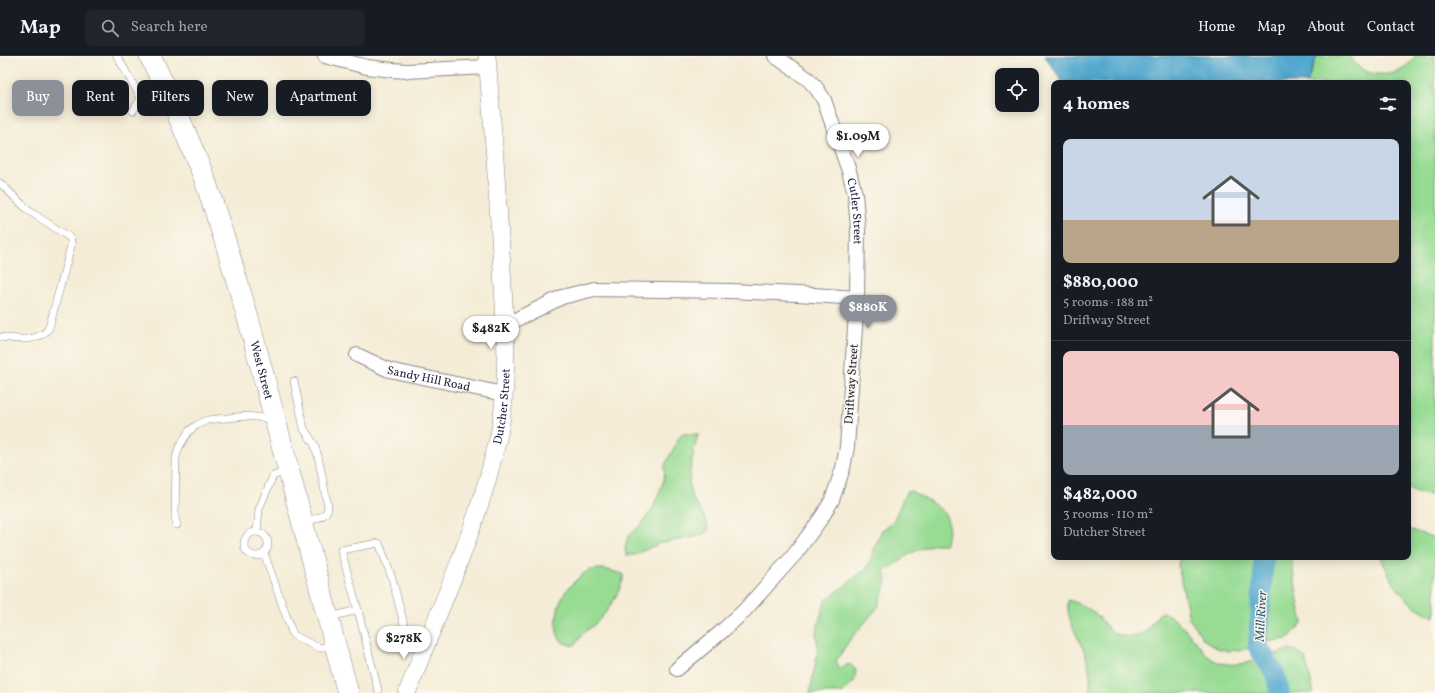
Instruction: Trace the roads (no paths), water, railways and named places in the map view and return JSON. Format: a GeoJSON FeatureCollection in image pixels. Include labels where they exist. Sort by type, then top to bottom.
{"type":"FeatureCollection","features":[{"type":"Feature","properties":{"kind":"main road","name":"West Street"},"geometry":{"type":"LineString","coordinates":[[150,56],[162,80]]}},
{"type":"Feature","properties":{"kind":"main road","name":"West Street"},"geometry":{"type":"LineString","coordinates":[[177,116],[204,177],[226,244],[348,693]]}},
{"type":"Feature","properties":{"kind":"street"},"geometry":{"type":"LineString","coordinates":[[325,56],[367,67],[407,71],[487,61]]}},
{"type":"Feature","properties":{"kind":"street","name":"Cutler Street"},"geometry":{"type":"LineString","coordinates":[[775,56],[796,70],[817,89],[824,100],[849,171],[855,194],[858,228],[857,298]]}},
{"type":"Feature","properties":{"kind":"street","name":"Dutcher Street"},"geometry":{"type":"LineString","coordinates":[[407,693],[460,559],[480,502],[493,460],[501,424],[504,394],[505,325],[487,61]]}},
{"type":"Feature","properties":{"kind":"street"},"geometry":{"type":"LineString","coordinates":[[505,325],[562,297],[594,289],[798,294],[857,298]]}},
{"type":"Feature","properties":{"kind":"street","name":"Driftway Street"},"geometry":{"type":"LineString","coordinates":[[677,669],[714,639],[774,579],[798,551],[832,500],[844,468],[847,447],[857,298]]}},
{"type":"Feature","properties":{"kind":"street","name":"Sandy Hill Road"},"geometry":{"type":"LineString","coordinates":[[357,355],[389,370],[504,394]]}},
{"type":"Feature","properties":{"kind":"lane"},"geometry":{"type":"LineString","coordinates":[[117,56],[137,91]]}},
{"type":"Feature","properties":{"kind":"lane"},"geometry":{"type":"LineString","coordinates":[[133,111],[137,104]]}},
{"type":"Feature","properties":{"kind":"lane"},"geometry":{"type":"LineString","coordinates":[[0,183],[29,211],[69,237],[71,246],[47,332],[32,339],[0,337]]}},
{"type":"Feature","properties":{"kind":"lane"},"geometry":{"type":"LineString","coordinates":[[294,381],[304,429],[314,444],[318,456],[328,507],[328,512],[324,516],[303,523]]}},
{"type":"Feature","properties":{"kind":"lane"},"geometry":{"type":"LineString","coordinates":[[177,525],[176,458],[179,446],[189,431],[207,420],[247,416],[274,419]]}},
{"type":"Feature","properties":{"kind":"lane"},"geometry":{"type":"LineString","coordinates":[[257,532],[259,509],[273,476],[288,471]]}},
{"type":"Feature","properties":{"kind":"lane"},"geometry":{"type":"LineString","coordinates":[[257,532],[262,533],[268,540],[268,545],[264,553],[260,555],[251,554],[247,551],[244,543],[249,534],[257,532]]}},
{"type":"Feature","properties":{"kind":"lane"},"geometry":{"type":"LineString","coordinates":[[378,690],[341,550],[379,543],[392,578],[406,632],[411,642],[425,648]]}},
{"type":"Feature","properties":{"kind":"lane"},"geometry":{"type":"LineString","coordinates":[[264,553],[293,635],[318,648],[335,645]]}},
{"type":"Feature","properties":{"kind":"lane"},"geometry":{"type":"LineString","coordinates":[[328,618],[358,610]]}},
{"type":"Feature","properties":{"kind":"water"},"geometry":{"type":"Polygon","coordinates":[[[1045,56],[1317,56],[1308,80],[1061,80],[1045,56]]]}},
{"type":"Feature","properties":{"kind":"waterway","name":"Mill River"},"geometry":{"type":"LineString","coordinates":[[1264,560],[1258,647],[1275,674],[1280,693]]}}]}
